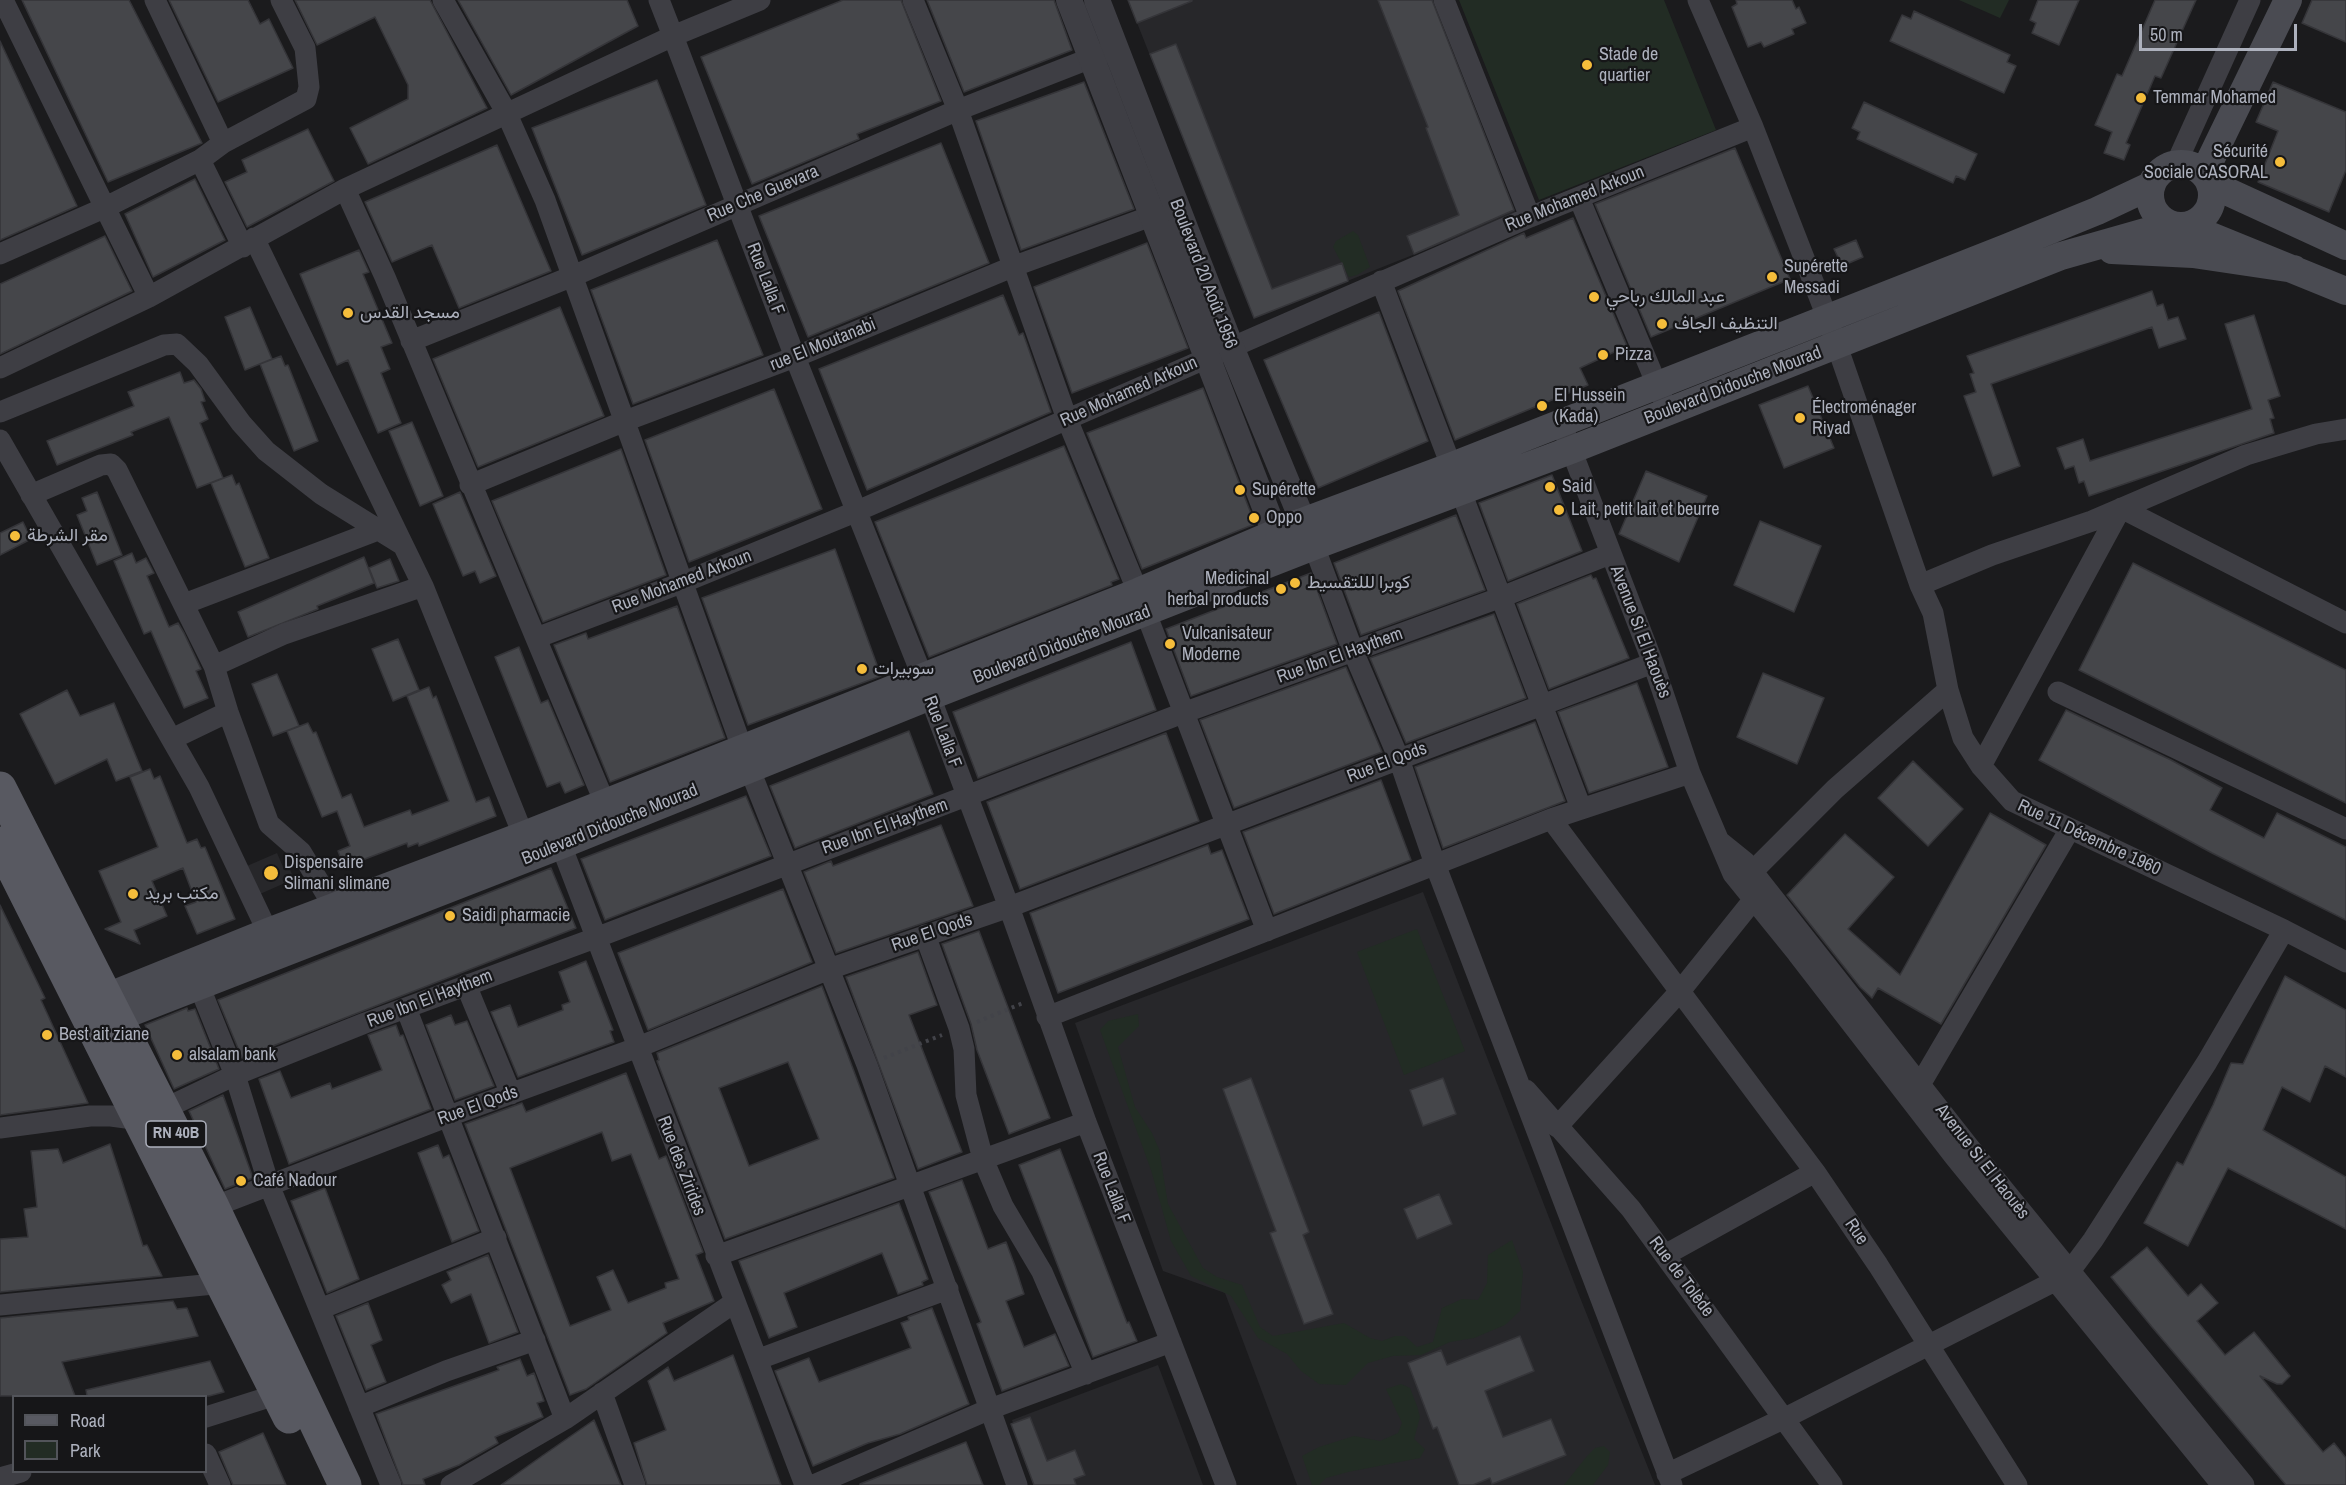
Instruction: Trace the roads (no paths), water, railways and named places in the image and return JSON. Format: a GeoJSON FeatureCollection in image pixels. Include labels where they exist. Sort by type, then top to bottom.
{"type":"FeatureCollection","features":[{"type":"Feature","properties":{"kind":"main road"},"geometry":{"type":"LineString","coordinates":[[2178,225],[2202,218],[2208,211],[2211,203],[2207,179],[2288,0]]}},
{"type":"Feature","properties":{"kind":"main road"},"geometry":{"type":"LineString","coordinates":[[2346,246],[2207,179],[2196,167],[2176,164],[2160,171],[2150,186],[2149,195],[2155,213],[2178,225],[2346,291]]}},
{"type":"Feature","properties":{"kind":"main road","name":"Boulevard Didouche Mourad"},"geometry":{"type":"LineString","coordinates":[[273,943],[334,907],[528,845],[561,845],[746,759],[1141,603],[1308,534],[1456,479],[1571,450],[1662,398],[1827,317],[2087,215],[2150,186]]}},
{"type":"Feature","properties":{"kind":"main road","name":"Boulevard Didouche Mourad"},"geometry":{"type":"LineString","coordinates":[[1456,479],[1561,423],[1662,398],[1837,346],[2080,250],[2178,225]]}},
{"type":"Feature","properties":{"kind":"main road"},"geometry":{"type":"LineString","coordinates":[[2080,250],[2174,252],[2294,269]]}},
{"type":"Feature","properties":{"kind":"main road","name":"Boulevard Didouche Mourad"},"geometry":{"type":"LineString","coordinates":[[1141,603],[1275,533],[1308,534]]}},
{"type":"Feature","properties":{"kind":"main road","name":"Boulevard Didouche Mourad"},"geometry":{"type":"LineString","coordinates":[[100,1012],[528,845],[604,801],[746,759]]}},
{"type":"Feature","properties":{"kind":"main road","name":"RN 40B"},"geometry":{"type":"LineString","coordinates":[[0,788],[100,1012],[152,1114],[224,1283],[345,1485]]}},
{"type":"Feature","properties":{"kind":"main road","name":"RN 40B"},"geometry":{"type":"LineString","coordinates":[[0,843],[100,1012]]}},
{"type":"Feature","properties":{"kind":"main road","name":"RN 40B"},"geometry":{"type":"LineString","coordinates":[[152,1114],[213,1207],[289,1391],[322,1485]]}},
{"type":"Feature","properties":{"kind":"street"},"geometry":{"type":"LineString","coordinates":[[3,0],[149,297]]}},
{"type":"Feature","properties":{"kind":"street"},"geometry":{"type":"LineString","coordinates":[[155,0],[223,143]]}},
{"type":"Feature","properties":{"kind":"street"},"geometry":{"type":"LineString","coordinates":[[0,254],[104,208],[200,160],[223,143],[300,104],[308,94],[305,48],[281,0]]}},
{"type":"Feature","properties":{"kind":"street"},"geometry":{"type":"LineString","coordinates":[[443,0],[506,112],[544,200],[626,421],[746,759],[867,1065],[948,1289],[1014,1484]]}},
{"type":"Feature","properties":{"kind":"street","name":"Rue Lalla F"},"geometry":{"type":"LineString","coordinates":[[659,0],[855,512],[925,687],[1009,907],[1086,1122],[1226,1485]]}},
{"type":"Feature","properties":{"kind":"street"},"geometry":{"type":"LineString","coordinates":[[0,368],[149,297],[345,189],[506,112],[673,36],[760,0]]}},
{"type":"Feature","properties":{"kind":"street"},"geometry":{"type":"LineString","coordinates":[[913,0],[958,110],[1067,419],[1141,603],[1267,931]]}},
{"type":"Feature","properties":{"kind":"street","name":"Boulevard 20 Août 1956"},"geometry":{"type":"LineString","coordinates":[[1069,0],[1275,533]]}},
{"type":"Feature","properties":{"kind":"street","name":"Boulevard 20 Août 1956"},"geometry":{"type":"LineString","coordinates":[[1097,0],[1231,347],[1308,534]]}},
{"type":"Feature","properties":{"kind":"street"},"geometry":{"type":"LineString","coordinates":[[1444,0],[1530,217]]}},
{"type":"Feature","properties":{"kind":"street","name":"Rue 11 Décembre 1960"},"geometry":{"type":"LineString","coordinates":[[1698,0],[1754,127],[1827,317],[1920,585],[1933,613],[1948,690],[1963,738],[1981,766],[2012,801],[2284,930],[2346,962]]}},
{"type":"Feature","properties":{"kind":"street"},"geometry":{"type":"LineString","coordinates":[[2176,164],[2250,0]]}},
{"type":"Feature","properties":{"kind":"street","name":"Rue Che Guevara"},"geometry":{"type":"LineString","coordinates":[[411,341],[573,276],[958,110],[1116,48]]}},
{"type":"Feature","properties":{"kind":"street","name":"Rue Mohamed Arkoun"},"geometry":{"type":"LineString","coordinates":[[536,638],[684,582],[855,512],[1530,217],[1754,127]]}},
{"type":"Feature","properties":{"kind":"street"},"geometry":{"type":"LineString","coordinates":[[200,160],[248,242],[423,586],[528,845]]}},
{"type":"Feature","properties":{"kind":"street"},"geometry":{"type":"LineString","coordinates":[[345,189],[604,801]]}},
{"type":"Feature","properties":{"kind":"street"},"geometry":{"type":"LineString","coordinates":[[1579,198],[1662,398]]}},
{"type":"Feature","properties":{"kind":"street","name":"rue El Moutanabi"},"geometry":{"type":"LineString","coordinates":[[470,484],[626,421],[795,357],[1012,267],[1177,207]]}},
{"type":"Feature","properties":{"kind":"street"},"geometry":{"type":"LineString","coordinates":[[1381,281],[1499,598],[1581,808]]}},
{"type":"Feature","properties":{"kind":"street"},"geometry":{"type":"LineString","coordinates":[[0,412],[164,345],[177,344],[198,364],[241,423],[266,451],[312,488],[403,545]]}},
{"type":"Feature","properties":{"kind":"street","name":"Avenue Si El Haouès"},"geometry":{"type":"LineString","coordinates":[[1561,423],[1653,663],[1690,773],[1719,841],[1747,878],[1921,1083],[2211,1482]]}},
{"type":"Feature","properties":{"kind":"street"},"geometry":{"type":"LineString","coordinates":[[1920,585],[1992,555],[2092,521],[2246,456],[2316,434],[2346,429]]}},
{"type":"Feature","properties":{"kind":"street"},"geometry":{"type":"LineString","coordinates":[[0,440],[203,796],[273,943]]}},
{"type":"Feature","properties":{"kind":"street"},"geometry":{"type":"LineString","coordinates":[[31,495],[101,465],[111,464],[126,483],[214,666],[228,712],[269,824],[302,852],[334,907]]}},
{"type":"Feature","properties":{"kind":"street"},"geometry":{"type":"LineString","coordinates":[[2121,508],[2346,623]]}},
{"type":"Feature","properties":{"kind":"street"},"geometry":{"type":"LineString","coordinates":[[1981,766],[2121,508]]}},
{"type":"Feature","properties":{"kind":"street"},"geometry":{"type":"LineString","coordinates":[[184,604],[378,530]]}},
{"type":"Feature","properties":{"kind":"street"},"geometry":{"type":"LineString","coordinates":[[1308,534],[1353,651],[1399,759],[1435,864],[1670,1479],[2062,1276],[2098,1231],[2207,1062],[2284,930]]}},
{"type":"Feature","properties":{"kind":"street","name":"Rue Ibn El Haythem"},"geometry":{"type":"LineString","coordinates":[[152,1114],[235,1075],[406,1008],[598,938],[1183,713],[1499,598],[1610,554]]}},
{"type":"Feature","properties":{"kind":"street"},"geometry":{"type":"LineString","coordinates":[[214,666],[284,634],[423,586]]}},
{"type":"Feature","properties":{"kind":"street","name":"Rue El Qods"},"geometry":{"type":"LineString","coordinates":[[213,1207],[449,1116],[636,1048],[829,969],[1009,907],[1653,663]]}},
{"type":"Feature","properties":{"kind":"street"},"geometry":{"type":"LineString","coordinates":[[1747,878],[1835,789],[1948,690]]}},
{"type":"Feature","properties":{"kind":"street"},"geometry":{"type":"LineString","coordinates":[[2058,692],[2346,828]]}},
{"type":"Feature","properties":{"kind":"street"},"geometry":{"type":"LineString","coordinates":[[172,739],[228,712]]}},
{"type":"Feature","properties":{"kind":"street"},"geometry":{"type":"LineString","coordinates":[[1047,1017],[1551,819],[1690,773]]}},
{"type":"Feature","properties":{"kind":"street","name":"Rue"},"geometry":{"type":"LineString","coordinates":[[1551,819],[1815,1172],[1878,1265],[2017,1485]]}},
{"type":"Feature","properties":{"kind":"street"},"geometry":{"type":"LineString","coordinates":[[1921,1083],[2070,829]]}},
{"type":"Feature","properties":{"kind":"street","name":"Rue des Zirides"},"geometry":{"type":"LineString","coordinates":[[561,845],[598,938],[636,1048],[716,1257],[759,1359],[804,1485]]}},
{"type":"Feature","properties":{"kind":"street","name":"Avenue Si El Haouès"},"geometry":{"type":"LineString","coordinates":[[1747,878],[1754,899],[2062,1276],[2244,1485]]}},
{"type":"Feature","properties":{"kind":"street"},"geometry":{"type":"LineString","coordinates":[[1557,1127],[1681,990],[1754,899]]}},
{"type":"Feature","properties":{"kind":"street"},"geometry":{"type":"LineString","coordinates":[[925,935],[959,1028],[964,1049],[966,1095],[983,1159],[1003,1206],[1042,1272],[1086,1374]]}},
{"type":"Feature","properties":{"kind":"street"},"geometry":{"type":"LineString","coordinates":[[194,974],[235,1075],[269,1185],[391,1485]]}},
{"type":"Feature","properties":{"kind":"street"},"geometry":{"type":"LineString","coordinates":[[466,985],[511,1094]]}},
{"type":"Feature","properties":{"kind":"street"},"geometry":{"type":"LineString","coordinates":[[406,1008],[565,1419]]}},
{"type":"Feature","properties":{"kind":"street","name":"Rue de Tolède"},"geometry":{"type":"LineString","coordinates":[[1517,1080],[1557,1127],[1610,1183],[1785,1418],[1832,1485]]}},
{"type":"Feature","properties":{"kind":"street"},"geometry":{"type":"LineString","coordinates":[[0,1128],[90,1116],[152,1114]]}},
{"type":"Feature","properties":{"kind":"street"},"geometry":{"type":"LineString","coordinates":[[716,1257],[1086,1122]]}},
{"type":"Feature","properties":{"kind":"street"},"geometry":{"type":"LineString","coordinates":[[1665,1255],[1815,1172]]}},
{"type":"Feature","properties":{"kind":"street"},"geometry":{"type":"LineString","coordinates":[[320,1309],[496,1238]]}},
{"type":"Feature","properties":{"kind":"street"},"geometry":{"type":"LineString","coordinates":[[0,1305],[224,1283]]}},
{"type":"Feature","properties":{"kind":"street"},"geometry":{"type":"LineString","coordinates":[[759,1359],[948,1289]]}},
{"type":"Feature","properties":{"kind":"street"},"geometry":{"type":"LineString","coordinates":[[463,1482],[565,1419],[735,1302]]}},
{"type":"Feature","properties":{"kind":"street"},"geometry":{"type":"LineString","coordinates":[[359,1407],[446,1371],[535,1340]]}},
{"type":"Feature","properties":{"kind":"street"},"geometry":{"type":"LineString","coordinates":[[814,1485],[990,1409],[1171,1342]]}},
{"type":"Feature","properties":{"kind":"street"},"geometry":{"type":"LineString","coordinates":[[207,1417],[289,1391]]}},
{"type":"Feature","properties":{"kind":"street"},"geometry":{"type":"LineString","coordinates":[[602,1393],[635,1485]]}},
{"type":"Feature","properties":{"kind":"street"},"geometry":{"type":"LineString","coordinates":[[207,1456],[220,1485]]}},
{"type":"Feature","properties":{"kind":"street"},"geometry":{"type":"LineString","coordinates":[[0,1478],[18,1473]]}},
{"type":"Feature","properties":{"kind":"place","name":"Stade de quartier"},"geometry":{"type":"Point","coordinates":[1587,65]}},
{"type":"Feature","properties":{"kind":"place","name":"Temmar Mohamed"},"geometry":{"type":"Point","coordinates":[2141,98]}},
{"type":"Feature","properties":{"kind":"place","name":"Sécurité Sociale CASORAL"},"geometry":{"type":"Point","coordinates":[2280,162]}},
{"type":"Feature","properties":{"kind":"place","name":"Supérette Messadi"},"geometry":{"type":"Point","coordinates":[1772,277]}},
{"type":"Feature","properties":{"kind":"place","name":"عبد المالك رباحي"},"geometry":{"type":"Point","coordinates":[1594,297]}},
{"type":"Feature","properties":{"kind":"place","name":"مسجد القدس"},"geometry":{"type":"Point","coordinates":[348,313]}},
{"type":"Feature","properties":{"kind":"place","name":"التنظيف الجاف"},"geometry":{"type":"Point","coordinates":[1662,324]}},
{"type":"Feature","properties":{"kind":"place","name":"Pizza"},"geometry":{"type":"Point","coordinates":[1603,355]}},
{"type":"Feature","properties":{"kind":"place","name":"El Hussein (Kada)"},"geometry":{"type":"Point","coordinates":[1542,406]}},
{"type":"Feature","properties":{"kind":"place","name":"Électroménager Riyad"},"geometry":{"type":"Point","coordinates":[1800,418]}},
{"type":"Feature","properties":{"kind":"place","name":"Said"},"geometry":{"type":"Point","coordinates":[1550,487]}},
{"type":"Feature","properties":{"kind":"place","name":"Supérette"},"geometry":{"type":"Point","coordinates":[1240,490]}},
{"type":"Feature","properties":{"kind":"place","name":"Lait, petit lait et beurre"},"geometry":{"type":"Point","coordinates":[1559,510]}},
{"type":"Feature","properties":{"kind":"place","name":"Oppo"},"geometry":{"type":"Point","coordinates":[1254,518]}},
{"type":"Feature","properties":{"kind":"place","name":"مقر الشرطة"},"geometry":{"type":"Point","coordinates":[15,536]}},
{"type":"Feature","properties":{"kind":"place","name":"كوبرا لللتقسيط"},"geometry":{"type":"Point","coordinates":[1295,583]}},
{"type":"Feature","properties":{"kind":"place","name":"Medicinal herbal products"},"geometry":{"type":"Point","coordinates":[1281,589]}},
{"type":"Feature","properties":{"kind":"place","name":"Vulcanisateur Moderne"},"geometry":{"type":"Point","coordinates":[1170,644]}},
{"type":"Feature","properties":{"kind":"place","name":"سوبيرات"},"geometry":{"type":"Point","coordinates":[862,669]}},
{"type":"Feature","properties":{"kind":"place","name":"Dispensaire Slimani slimane"},"geometry":{"type":"Point","coordinates":[271,873]}},
{"type":"Feature","properties":{"kind":"place","name":"مكتب بريد"},"geometry":{"type":"Point","coordinates":[133,894]}},
{"type":"Feature","properties":{"kind":"place","name":"Saidi pharmacie"},"geometry":{"type":"Point","coordinates":[450,916]}},
{"type":"Feature","properties":{"kind":"place","name":"Best ait ziane"},"geometry":{"type":"Point","coordinates":[47,1035]}},
{"type":"Feature","properties":{"kind":"place","name":"alsalam bank"},"geometry":{"type":"Point","coordinates":[177,1055]}},
{"type":"Feature","properties":{"kind":"place","name":"Café Nadour"},"geometry":{"type":"Point","coordinates":[241,1181]}}]}
